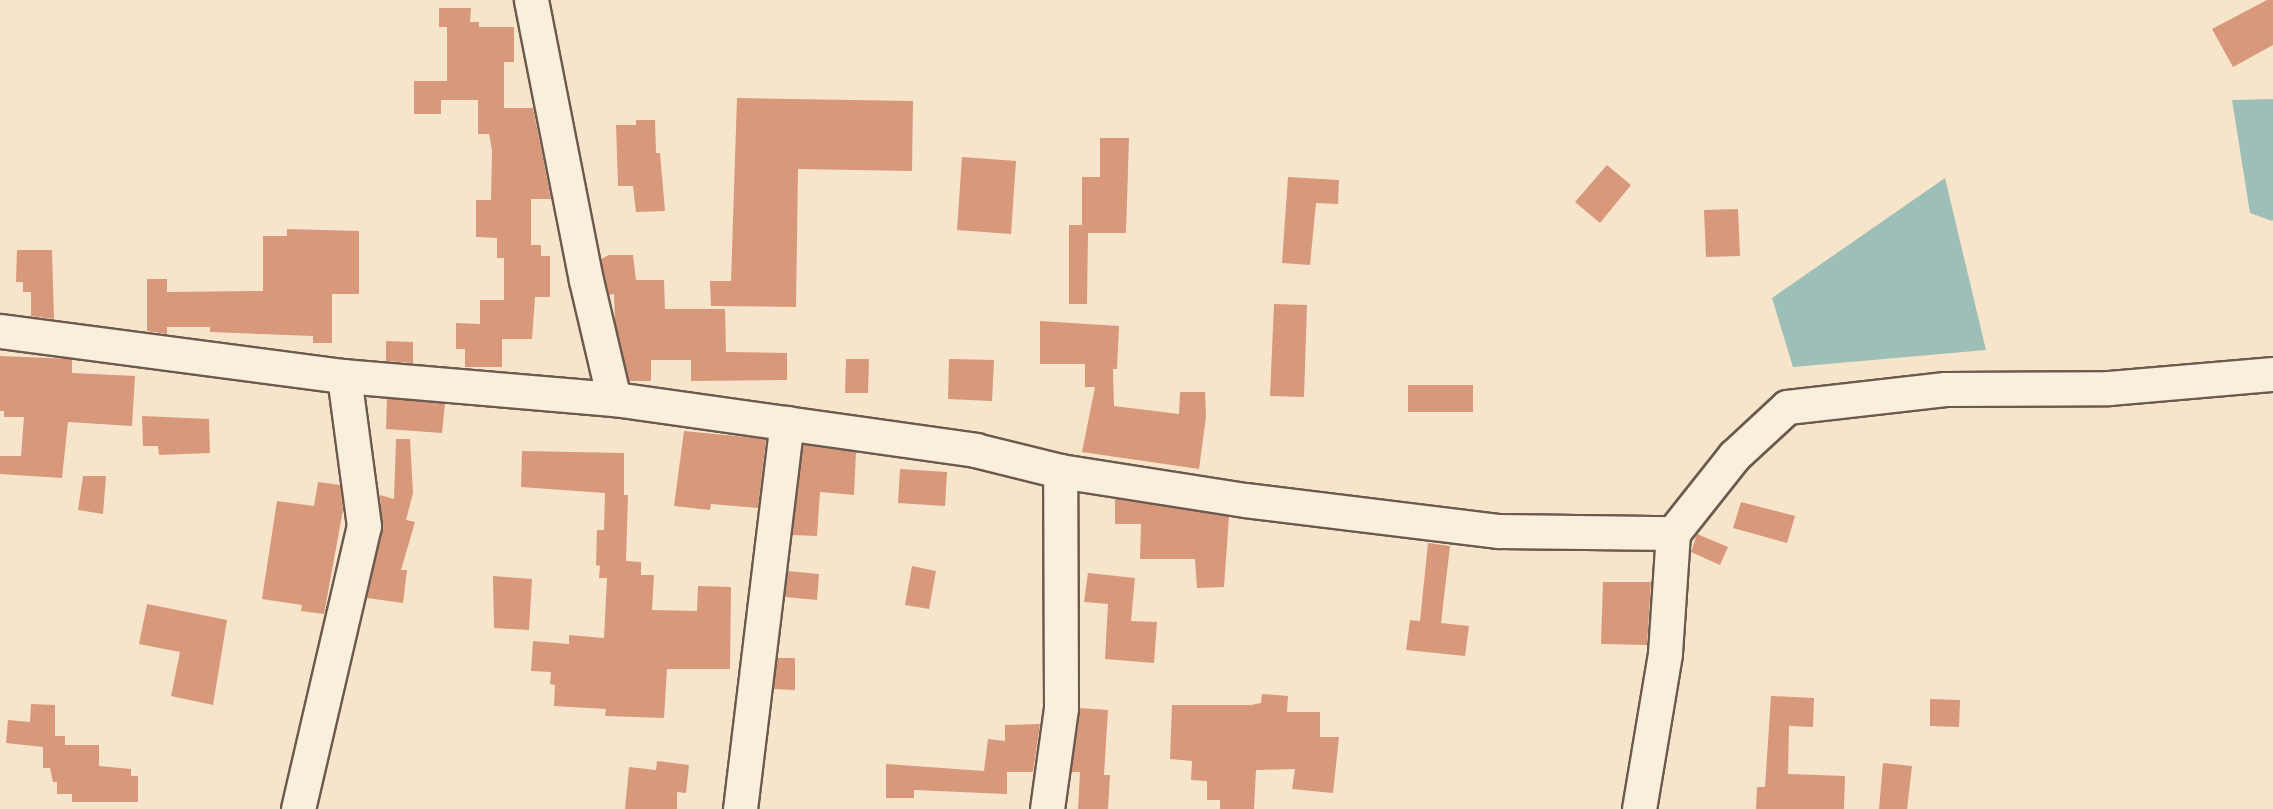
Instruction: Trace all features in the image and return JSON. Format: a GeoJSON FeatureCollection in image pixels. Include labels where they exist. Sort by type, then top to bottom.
{"type":"FeatureCollection","features":[{"type":"Feature","properties":{"kind":"street"},"geometry":{"type":"LineString","coordinates":[[531,0],[586,280],[614,399]]}},
{"type":"Feature","properties":{"kind":"street"},"geometry":{"type":"LineString","coordinates":[[0,331],[344,376],[614,399],[975,450],[1060,471],[1245,500],[1499,531],[1673,533]]}},
{"type":"Feature","properties":{"kind":"street"},"geometry":{"type":"LineString","coordinates":[[1639,809],[1665,653],[1673,533],[1734,456],[1787,407],[1945,389],[2109,388],[2273,374]]}},
{"type":"Feature","properties":{"kind":"street"},"geometry":{"type":"LineString","coordinates":[[298,809],[364,526],[344,376]]}},
{"type":"Feature","properties":{"kind":"street"},"geometry":{"type":"LineString","coordinates":[[740,809],[787,423]]}},
{"type":"Feature","properties":{"kind":"street"},"geometry":{"type":"LineString","coordinates":[[1047,809],[1061,708],[1060,471]]}},
{"type":"Feature","properties":{"kind":"water"},"geometry":{"type":"Polygon","coordinates":[[[2273,99],[2272,221],[2250,213],[2232,100],[2273,99]]]}},
{"type":"Feature","properties":{"kind":"water"},"geometry":{"type":"Polygon","coordinates":[[[1945,178],[1986,350],[1793,367],[1772,298],[1945,178]]]}},
{"type":"Feature","properties":{"kind":"building"},"geometry":{"type":"Polygon","coordinates":[[[2267,0],[2273,0],[2273,45],[2233,67],[2212,29],[2267,0]]]}},
{"type":"Feature","properties":{"kind":"building"},"geometry":{"type":"Polygon","coordinates":[[[439,8],[471,8],[470,22],[479,22],[479,27],[514,27],[514,62],[504,62],[504,108],[533,108],[551,199],[531,199],[531,245],[541,245],[541,256],[550,256],[550,297],[535,297],[532,339],[502,339],[502,367],[465,367],[465,349],[456,349],[456,323],[480,324],[480,300],[504,300],[504,258],[497,258],[497,238],[476,237],[476,200],[491,200],[492,150],[489,134],[478,134],[478,100],[441,100],[441,114],[414,114],[414,81],[447,81],[447,27],[439,27],[439,8]]]}},
{"type":"Feature","properties":{"kind":"building"},"geometry":{"type":"Polygon","coordinates":[[[737,98],[913,101],[912,171],[798,169],[796,307],[711,306],[710,281],[731,281],[737,98]]]}},
{"type":"Feature","properties":{"kind":"building"},"geometry":{"type":"Polygon","coordinates":[[[636,120],[655,120],[656,153],[660,153],[665,211],[636,212],[633,186],[618,186],[616,125],[636,125],[636,120]]]}},
{"type":"Feature","properties":{"kind":"building"},"geometry":{"type":"Polygon","coordinates":[[[1100,138],[1129,138],[1126,233],[1088,233],[1087,304],[1069,304],[1069,225],[1082,225],[1082,177],[1100,177],[1100,138]]]}},
{"type":"Feature","properties":{"kind":"building"},"geometry":{"type":"Polygon","coordinates":[[[962,157],[1016,161],[1011,234],[957,230],[962,157]]]}},
{"type":"Feature","properties":{"kind":"building"},"geometry":{"type":"Polygon","coordinates":[[[1607,165],[1631,185],[1600,223],[1575,202],[1607,165]]]}},
{"type":"Feature","properties":{"kind":"building"},"geometry":{"type":"Polygon","coordinates":[[[1288,177],[1339,180],[1338,204],[1316,203],[1310,265],[1282,263],[1288,177]]]}},
{"type":"Feature","properties":{"kind":"building"},"geometry":{"type":"Polygon","coordinates":[[[1738,209],[1740,256],[1706,257],[1704,210],[1738,209]]]}},
{"type":"Feature","properties":{"kind":"building"},"geometry":{"type":"Polygon","coordinates":[[[287,229],[359,231],[359,294],[332,294],[332,343],[313,343],[313,336],[210,332],[210,327],[167,327],[167,334],[147,331],[147,279],[167,279],[167,292],[263,291],[263,236],[287,236],[287,229]]]}},
{"type":"Feature","properties":{"kind":"building"},"geometry":{"type":"Polygon","coordinates":[[[17,250],[52,250],[54,319],[31,316],[31,292],[23,292],[23,282],[16,282],[17,250]]]}},
{"type":"Feature","properties":{"kind":"building"},"geometry":{"type":"Polygon","coordinates":[[[609,255],[633,255],[636,280],[664,280],[665,309],[725,309],[726,352],[787,353],[787,380],[691,381],[691,360],[651,360],[651,381],[629,381],[615,323],[614,294],[609,295],[601,259],[609,255]]]}},
{"type":"Feature","properties":{"kind":"building"},"geometry":{"type":"Polygon","coordinates":[[[1274,304],[1307,305],[1304,397],[1270,396],[1274,304]]]}},
{"type":"Feature","properties":{"kind":"building"},"geometry":{"type":"Polygon","coordinates":[[[1040,321],[1119,326],[1117,369],[1113,369],[1114,406],[1179,414],[1180,392],[1205,392],[1206,417],[1199,469],[1082,452],[1095,387],[1085,387],[1085,364],[1040,364],[1040,321]]]}},
{"type":"Feature","properties":{"kind":"building"},"geometry":{"type":"Polygon","coordinates":[[[386,341],[413,342],[413,363],[386,361],[386,341]]]}},
{"type":"Feature","properties":{"kind":"building"},"geometry":{"type":"Polygon","coordinates":[[[0,356],[72,359],[72,373],[135,376],[132,426],[68,422],[62,478],[0,474],[0,456],[21,456],[24,417],[4,417],[4,411],[0,411],[0,356]]]}},
{"type":"Feature","properties":{"kind":"building"},"geometry":{"type":"Polygon","coordinates":[[[846,359],[869,359],[868,393],[845,393],[846,359]]]}},
{"type":"Feature","properties":{"kind":"building"},"geometry":{"type":"Polygon","coordinates":[[[949,359],[994,360],[992,401],[948,399],[949,359]]]}},
{"type":"Feature","properties":{"kind":"building"},"geometry":{"type":"Polygon","coordinates":[[[1408,385],[1473,385],[1473,412],[1408,412],[1408,385]]]}},
{"type":"Feature","properties":{"kind":"building"},"geometry":{"type":"Polygon","coordinates":[[[387,398],[445,403],[442,433],[386,429],[387,398]]]}},
{"type":"Feature","properties":{"kind":"building"},"geometry":{"type":"Polygon","coordinates":[[[142,416],[209,419],[210,453],[159,455],[158,446],[143,446],[142,416]]]}},
{"type":"Feature","properties":{"kind":"building"},"geometry":{"type":"Polygon","coordinates":[[[684,431],[766,439],[758,508],[711,504],[710,510],[674,506],[684,431]]]}},
{"type":"Feature","properties":{"kind":"building"},"geometry":{"type":"Polygon","coordinates":[[[396,439],[410,439],[413,493],[406,520],[415,522],[401,570],[407,570],[403,603],[367,598],[382,530],[380,495],[394,499],[396,439]]]}},
{"type":"Feature","properties":{"kind":"building"},"geometry":{"type":"Polygon","coordinates":[[[803,445],[856,452],[854,495],[820,492],[817,536],[792,535],[803,445]]]}},
{"type":"Feature","properties":{"kind":"building"},"geometry":{"type":"Polygon","coordinates":[[[522,451],[624,453],[624,495],[628,495],[626,561],[641,562],[641,575],[654,575],[652,610],[697,611],[698,586],[731,587],[730,669],[667,669],[664,718],[605,716],[606,709],[554,706],[555,685],[550,684],[551,672],[531,671],[533,641],[569,644],[569,635],[604,638],[607,578],[599,578],[600,566],[596,565],[597,530],[604,530],[605,493],[521,487],[522,451]]]}},
{"type":"Feature","properties":{"kind":"building"},"geometry":{"type":"Polygon","coordinates":[[[900,469],[947,472],[945,506],[898,503],[900,469]]]}},
{"type":"Feature","properties":{"kind":"building"},"geometry":{"type":"Polygon","coordinates":[[[83,476],[106,476],[103,514],[78,510],[83,476]]]}},
{"type":"Feature","properties":{"kind":"building"},"geometry":{"type":"Polygon","coordinates":[[[318,482],[340,485],[343,510],[324,614],[301,611],[302,605],[262,599],[277,501],[314,506],[318,482]]]}},
{"type":"Feature","properties":{"kind":"building"},"geometry":{"type":"Polygon","coordinates":[[[1115,499],[1229,516],[1224,587],[1197,588],[1195,559],[1140,559],[1141,524],[1115,524],[1115,499]]]}},
{"type":"Feature","properties":{"kind":"building"},"geometry":{"type":"Polygon","coordinates":[[[1741,502],[1795,516],[1787,543],[1733,528],[1741,502]]]}},
{"type":"Feature","properties":{"kind":"building"},"geometry":{"type":"Polygon","coordinates":[[[1697,534],[1728,547],[1720,565],[1691,552],[1697,534]]]}},
{"type":"Feature","properties":{"kind":"building"},"geometry":{"type":"Polygon","coordinates":[[[1428,543],[1450,546],[1441,623],[1469,626],[1465,656],[1406,650],[1410,620],[1420,621],[1428,543]]]}},
{"type":"Feature","properties":{"kind":"building"},"geometry":{"type":"Polygon","coordinates":[[[912,566],[936,571],[929,609],[905,605],[912,566]]]}},
{"type":"Feature","properties":{"kind":"building"},"geometry":{"type":"Polygon","coordinates":[[[788,571],[819,574],[817,600],[785,597],[788,571]]]}},
{"type":"Feature","properties":{"kind":"building"},"geometry":{"type":"Polygon","coordinates":[[[1088,573],[1135,578],[1131,621],[1157,622],[1154,663],[1105,659],[1108,604],[1084,602],[1088,573]]]}},
{"type":"Feature","properties":{"kind":"building"},"geometry":{"type":"Polygon","coordinates":[[[493,576],[532,579],[529,630],[494,628],[493,576]]]}},
{"type":"Feature","properties":{"kind":"building"},"geometry":{"type":"Polygon","coordinates":[[[1603,582],[1651,582],[1647,645],[1601,644],[1603,582]]]}},
{"type":"Feature","properties":{"kind":"building"},"geometry":{"type":"Polygon","coordinates":[[[147,604],[227,620],[213,705],[171,696],[180,652],[139,644],[147,604]]]}},
{"type":"Feature","properties":{"kind":"building"},"geometry":{"type":"Polygon","coordinates":[[[777,658],[795,658],[795,690],[773,689],[777,658]]]}},
{"type":"Feature","properties":{"kind":"building"},"geometry":{"type":"Polygon","coordinates":[[[1262,694],[1288,696],[1287,712],[1320,712],[1320,737],[1339,737],[1333,793],[1292,789],[1295,769],[1256,770],[1254,809],[1220,809],[1220,800],[1207,800],[1207,781],[1191,780],[1192,761],[1170,759],[1172,705],[1251,705],[1261,703],[1262,694]]]}},
{"type":"Feature","properties":{"kind":"building"},"geometry":{"type":"Polygon","coordinates":[[[1771,696],[1814,698],[1813,727],[1789,726],[1788,774],[1845,776],[1844,809],[1756,809],[1757,787],[1765,787],[1771,696]]]}},
{"type":"Feature","properties":{"kind":"building"},"geometry":{"type":"Polygon","coordinates":[[[1930,699],[1960,700],[1959,727],[1930,726],[1930,699]]]}},
{"type":"Feature","properties":{"kind":"building"},"geometry":{"type":"Polygon","coordinates":[[[31,704],[55,705],[55,736],[65,736],[65,745],[99,745],[99,766],[131,769],[131,776],[138,776],[138,802],[72,802],[72,794],[57,794],[57,782],[53,782],[50,768],[43,768],[43,747],[6,743],[8,720],[30,722],[31,704]]]}},
{"type":"Feature","properties":{"kind":"building"},"geometry":{"type":"Polygon","coordinates":[[[1080,708],[1108,710],[1104,775],[1110,775],[1108,809],[1078,809],[1080,772],[1071,772],[1080,708]]]}},
{"type":"Feature","properties":{"kind":"building"},"geometry":{"type":"Polygon","coordinates":[[[1040,724],[1033,772],[1007,772],[1007,794],[914,790],[914,798],[886,798],[886,764],[984,771],[988,739],[1005,741],[1005,725],[1040,724]]]}},
{"type":"Feature","properties":{"kind":"building"},"geometry":{"type":"Polygon","coordinates":[[[657,761],[689,765],[686,793],[677,792],[677,809],[625,809],[629,767],[656,770],[657,761]]]}},
{"type":"Feature","properties":{"kind":"building"},"geometry":{"type":"Polygon","coordinates":[[[1883,763],[1912,766],[1907,809],[1879,809],[1883,763]]]}}]}
